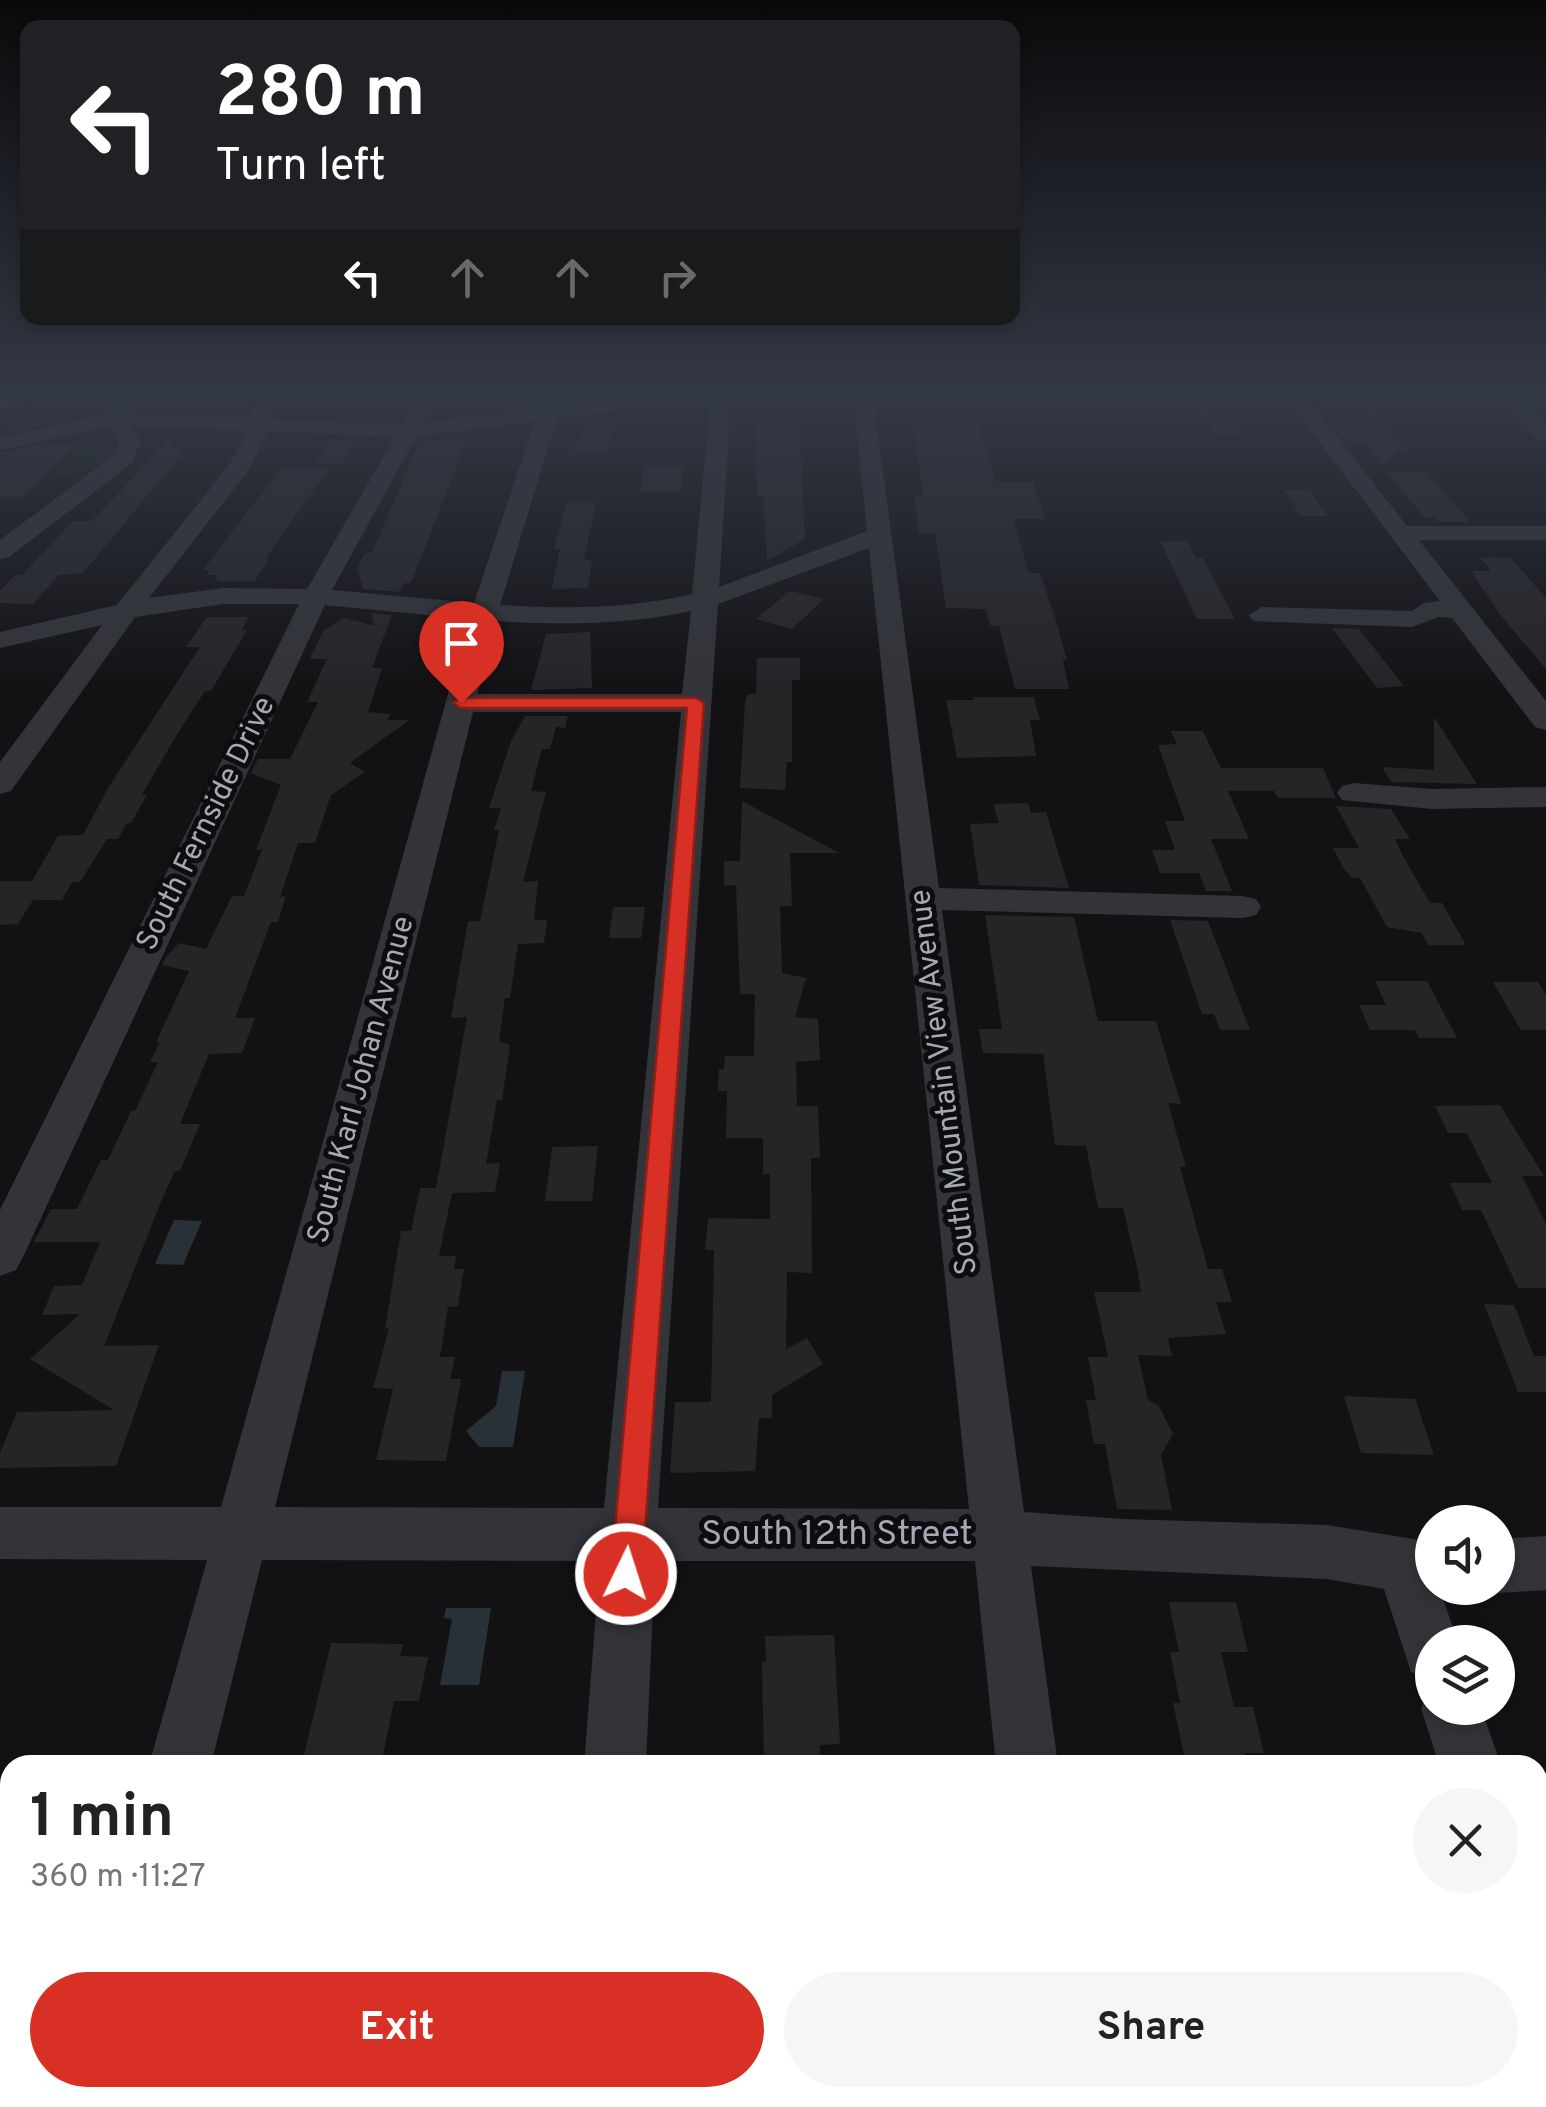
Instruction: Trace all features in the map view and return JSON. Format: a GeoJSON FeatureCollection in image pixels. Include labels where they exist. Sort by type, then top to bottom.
{"type":"FeatureCollection","features":[{"type":"Feature","properties":{"kind":"street"},"geometry":{"type":"LineString","coordinates":[[0,552],[73,496]]}},
{"type":"Feature","properties":{"kind":"street"},"geometry":{"type":"LineString","coordinates":[[0,784],[126,611],[217,496]]}},
{"type":"Feature","properties":{"kind":"street","name":"South Fernside Drive"},"geometry":{"type":"LineString","coordinates":[[0,1256],[315,598],[374,496]]}},
{"type":"Feature","properties":{"kind":"street","name":"South Karl Johan Avenue"},"geometry":{"type":"LineString","coordinates":[[183,1755],[485,610],[521,496]]}},
{"type":"Feature","properties":{"kind":"street"},"geometry":{"type":"LineString","coordinates":[[616,1755],[629,1536],[713,496]]}},
{"type":"Feature","properties":{"kind":"street","name":"South Mountain View Avenue"},"geometry":{"type":"LineString","coordinates":[[874,496],[1026,1755]]}},
{"type":"Feature","properties":{"kind":"street"},"geometry":{"type":"LineString","coordinates":[[1372,496],[1546,721]]}},
{"type":"Feature","properties":{"kind":"street"},"geometry":{"type":"LineString","coordinates":[[1400,533],[1546,533]]}},
{"type":"Feature","properties":{"kind":"street"},"geometry":{"type":"LineString","coordinates":[[0,640],[126,611],[226,596],[594,616],[664,609],[704,600],[879,535]]}},
{"type":"Feature","properties":{"kind":"street"},"geometry":{"type":"LineString","coordinates":[[1262,615],[1412,618],[1424,616],[1433,608],[1460,610]]}},
{"type":"Feature","properties":{"kind":"street"},"geometry":{"type":"LineString","coordinates":[[461,703],[696,703]]}},
{"type":"Feature","properties":{"kind":"street"},"geometry":{"type":"LineString","coordinates":[[1353,793],[1432,799],[1546,797]]}},
{"type":"Feature","properties":{"kind":"street"},"geometry":{"type":"LineString","coordinates":[[923,899],[1088,900],[1243,907]]}},
{"type":"Feature","properties":{"kind":"street","name":"South 12th Street"},"geometry":{"type":"LineString","coordinates":[[0,1533],[999,1536],[1115,1548],[1329,1552],[1415,1567]]}},
{"type":"Feature","properties":{"kind":"street"},"geometry":{"type":"LineString","coordinates":[[1515,1565],[1546,1563]]}},
{"type":"Feature","properties":{"kind":"street"},"geometry":{"type":"LineString","coordinates":[[1457,1725],[1467,1755]]}},
{"type":"Feature","properties":{"kind":"shaded area"},"geometry":{"type":"Polygon","coordinates":[[[174,1220],[202,1221],[183,1265],[155,1264],[174,1220]]]}},
{"type":"Feature","properties":{"kind":"shaded area"},"geometry":{"type":"Polygon","coordinates":[[[502,1371],[525,1371],[513,1447],[479,1447],[466,1431],[496,1406],[502,1371]]]}},
{"type":"Feature","properties":{"kind":"shaded area"},"geometry":{"type":"Polygon","coordinates":[[[446,1608],[491,1608],[479,1685],[440,1685],[452,1619],[444,1618],[446,1608]]]}},
{"type":"Feature","properties":{"kind":"building"},"geometry":{"type":"Polygon","coordinates":[[[115,496],[147,496],[83,573],[59,575],[33,604],[0,603],[0,591],[15,575],[22,575],[73,521],[92,521],[115,496]]]}},
{"type":"Feature","properties":{"kind":"building"},"geometry":{"type":"Polygon","coordinates":[[[260,496],[309,496],[265,559],[269,559],[254,582],[214,581],[219,575],[206,575],[210,570],[203,570],[260,496]]]}},
{"type":"Feature","properties":{"kind":"building"},"geometry":{"type":"Polygon","coordinates":[[[396,496],[445,496],[411,583],[404,583],[400,592],[363,589],[357,569],[365,553],[372,553],[396,496]]]}},
{"type":"Feature","properties":{"kind":"building"},"geometry":{"type":"Polygon","coordinates":[[[803,496],[805,539],[767,561],[763,497],[757,497],[803,496]]]}},
{"type":"Feature","properties":{"kind":"building"},"geometry":{"type":"Polygon","coordinates":[[[914,496],[1038,496],[1046,519],[1013,519],[1029,573],[1040,573],[1055,617],[1067,660],[1063,660],[1069,689],[1015,689],[999,626],[991,626],[985,609],[946,608],[935,533],[919,533],[914,496]]]}},
{"type":"Feature","properties":{"kind":"building"},"geometry":{"type":"Polygon","coordinates":[[[1288,496],[1314,496],[1328,516],[1301,516],[1288,496]]]}},
{"type":"Feature","properties":{"kind":"building"},"geometry":{"type":"Polygon","coordinates":[[[1407,496],[1448,496],[1470,522],[1439,522],[1425,518],[1407,496]]]}},
{"type":"Feature","properties":{"kind":"building"},"geometry":{"type":"Polygon","coordinates":[[[566,503],[596,503],[584,560],[592,560],[588,588],[552,589],[560,549],[554,549],[566,503]]]}},
{"type":"Feature","properties":{"kind":"building"},"geometry":{"type":"Polygon","coordinates":[[[1160,541],[1188,541],[1196,558],[1203,558],[1235,619],[1197,619],[1160,541]]]}},
{"type":"Feature","properties":{"kind":"building"},"geometry":{"type":"Polygon","coordinates":[[[1480,557],[1511,558],[1546,598],[1546,669],[1501,616],[1471,571],[1491,571],[1480,557]]]}},
{"type":"Feature","properties":{"kind":"building"},"geometry":{"type":"Polygon","coordinates":[[[790,591],[824,599],[792,629],[756,619],[790,591]]]}},
{"type":"Feature","properties":{"kind":"building"},"geometry":{"type":"Polygon","coordinates":[[[371,613],[392,615],[372,668],[382,668],[368,712],[390,714],[387,720],[409,720],[350,763],[365,772],[331,795],[315,843],[298,843],[280,897],[286,896],[278,922],[271,922],[235,1018],[255,1018],[242,1053],[209,1054],[180,1124],[200,1124],[180,1171],[175,1171],[162,1199],[104,1346],[159,1345],[116,1466],[0,1468],[0,1453],[17,1412],[114,1410],[30,1359],[80,1314],[42,1315],[54,1286],[82,1285],[100,1242],[34,1242],[51,1209],[77,1209],[101,1160],[108,1160],[131,1111],[135,1111],[158,1062],[150,1062],[160,1042],[156,1042],[189,971],[162,965],[166,957],[179,943],[206,949],[232,896],[244,896],[262,849],[256,850],[281,785],[251,773],[258,759],[290,759],[318,702],[307,702],[327,659],[310,659],[323,631],[344,618],[375,626],[371,613]]]}},
{"type":"Feature","properties":{"kind":"building"},"geometry":{"type":"Polygon","coordinates":[[[207,617],[248,617],[242,630],[247,630],[211,691],[205,691],[176,736],[142,795],[147,795],[131,823],[127,823],[118,839],[107,839],[80,882],[72,882],[62,900],[33,900],[18,924],[0,925],[0,881],[32,881],[58,836],[83,835],[108,788],[200,647],[186,647],[207,617]]]}},
{"type":"Feature","properties":{"kind":"building"},"geometry":{"type":"Polygon","coordinates":[[[1332,628],[1359,629],[1404,686],[1377,688],[1332,628]]]}},
{"type":"Feature","properties":{"kind":"building"},"geometry":{"type":"Polygon","coordinates":[[[590,632],[592,688],[531,690],[546,634],[590,632]]]}},
{"type":"Feature","properties":{"kind":"building"},"geometry":{"type":"Polygon","coordinates":[[[757,658],[800,658],[800,680],[792,680],[792,762],[787,762],[785,790],[740,788],[745,702],[748,694],[756,694],[757,658]]]}},
{"type":"Feature","properties":{"kind":"building"},"geometry":{"type":"Polygon","coordinates":[[[973,697],[1034,697],[1040,720],[1030,720],[1036,756],[957,758],[946,700],[974,700],[973,697]]]}},
{"type":"Feature","properties":{"kind":"building"},"geometry":{"type":"Polygon","coordinates":[[[525,716],[568,716],[565,728],[556,727],[550,749],[542,749],[531,791],[546,792],[523,882],[538,881],[534,920],[547,920],[544,943],[518,944],[510,998],[505,998],[499,1041],[510,1045],[502,1100],[497,1100],[486,1164],[500,1163],[495,1192],[452,1193],[439,1256],[456,1256],[454,1269],[464,1269],[458,1306],[448,1307],[440,1357],[455,1357],[450,1379],[461,1379],[446,1461],[376,1460],[393,1389],[373,1388],[389,1328],[385,1329],[401,1231],[411,1231],[420,1188],[436,1188],[467,1017],[451,1018],[468,921],[480,921],[499,830],[494,830],[501,808],[489,808],[511,741],[525,716]]]}},
{"type":"Feature","properties":{"kind":"building"},"geometry":{"type":"Polygon","coordinates":[[[1434,717],[1477,784],[1391,782],[1382,767],[1434,770],[1434,717]]]}},
{"type":"Feature","properties":{"kind":"building"},"geometry":{"type":"Polygon","coordinates":[[[1171,731],[1203,731],[1221,768],[1323,768],[1336,798],[1278,798],[1274,791],[1228,791],[1249,839],[1211,839],[1232,891],[1206,891],[1199,873],[1160,873],[1152,850],[1175,850],[1165,821],[1185,821],[1158,745],[1177,744],[1171,731]]]}},
{"type":"Feature","properties":{"kind":"building"},"geometry":{"type":"Polygon","coordinates":[[[742,801],[839,853],[790,853],[792,906],[780,906],[782,973],[806,978],[795,1017],[818,1019],[820,1060],[796,1062],[797,1106],[818,1106],[820,1158],[811,1158],[812,1273],[787,1272],[786,1349],[807,1338],[823,1364],[772,1395],[772,1418],[759,1418],[755,1471],[670,1473],[675,1402],[711,1402],[714,1250],[705,1250],[708,1218],[770,1219],[770,1174],[763,1174],[763,1138],[726,1138],[727,1091],[718,1091],[719,1069],[724,1069],[725,1056],[754,1056],[755,994],[740,994],[736,885],[724,886],[724,861],[740,861],[742,801]]]}},
{"type":"Feature","properties":{"kind":"building"},"geometry":{"type":"Polygon","coordinates":[[[1028,803],[1031,813],[1046,812],[1069,888],[979,885],[970,824],[999,823],[993,804],[1028,803]]]}},
{"type":"Feature","properties":{"kind":"building"},"geometry":{"type":"Polygon","coordinates":[[[1336,806],[1391,809],[1410,839],[1395,839],[1403,856],[1430,903],[1442,903],[1466,945],[1428,945],[1422,933],[1387,927],[1360,878],[1352,878],[1333,848],[1359,848],[1336,806]]]}},
{"type":"Feature","properties":{"kind":"building"},"geometry":{"type":"Polygon","coordinates":[[[613,907],[645,907],[641,938],[609,938],[613,907]]]}},
{"type":"Feature","properties":{"kind":"building"},"geometry":{"type":"Polygon","coordinates":[[[985,915],[1074,917],[1098,1021],[1156,1021],[1181,1104],[1168,1103],[1186,1167],[1180,1167],[1208,1269],[1222,1269],[1232,1302],[1216,1302],[1226,1334],[1168,1338],[1172,1356],[1138,1355],[1148,1400],[1159,1406],[1173,1434],[1161,1455],[1172,1510],[1117,1509],[1105,1444],[1094,1444],[1086,1400],[1096,1400],[1088,1357],[1108,1357],[1094,1292],[1141,1292],[1137,1267],[1123,1208],[1098,1208],[1086,1146],[1055,1145],[1043,1054],[983,1053],[979,1029],[1002,1029],[985,915]]]}},
{"type":"Feature","properties":{"kind":"building"},"geometry":{"type":"Polygon","coordinates":[[[1170,920],[1208,921],[1250,1030],[1220,1030],[1214,1014],[1202,1014],[1170,920]]]}},
{"type":"Feature","properties":{"kind":"building"},"geometry":{"type":"Polygon","coordinates":[[[1375,981],[1427,981],[1457,1038],[1419,1038],[1415,1030],[1370,1030],[1359,1005],[1386,1005],[1375,981]]]}},
{"type":"Feature","properties":{"kind":"building"},"geometry":{"type":"Polygon","coordinates":[[[1493,982],[1538,982],[1546,995],[1546,1030],[1521,1030],[1493,982]]]}},
{"type":"Feature","properties":{"kind":"building"},"geometry":{"type":"Polygon","coordinates":[[[1500,1105],[1544,1176],[1522,1176],[1546,1224],[1546,1288],[1518,1288],[1481,1210],[1462,1210],[1450,1183],[1492,1183],[1467,1133],[1448,1133],[1435,1106],[1500,1105]]]}},
{"type":"Feature","properties":{"kind":"building"},"geometry":{"type":"Polygon","coordinates":[[[598,1146],[592,1201],[545,1201],[552,1147],[598,1146]]]}},
{"type":"Feature","properties":{"kind":"building"},"geometry":{"type":"Polygon","coordinates":[[[1484,1304],[1514,1305],[1534,1356],[1546,1356],[1546,1392],[1518,1392],[1484,1304]]]}},
{"type":"Feature","properties":{"kind":"building"},"geometry":{"type":"Polygon","coordinates":[[[1344,1396],[1415,1399],[1434,1455],[1361,1453],[1344,1396]]]}},
{"type":"Feature","properties":{"kind":"building"},"geometry":{"type":"Polygon","coordinates":[[[1169,1602],[1236,1602],[1248,1652],[1221,1652],[1234,1707],[1253,1707],[1264,1753],[1184,1755],[1173,1703],[1180,1703],[1170,1652],[1179,1652],[1169,1602]]]}},
{"type":"Feature","properties":{"kind":"building"},"geometry":{"type":"Polygon","coordinates":[[[834,1635],[840,1744],[820,1745],[820,1755],[764,1755],[765,1636],[834,1635]]]}},
{"type":"Feature","properties":{"kind":"building"},"geometry":{"type":"Polygon","coordinates":[[[331,1643],[403,1644],[400,1656],[428,1657],[419,1701],[394,1701],[383,1755],[304,1755],[331,1643]]]}},
{"type":"Feature","properties":{"kind":"route"},"geometry":{"type":"LineString","coordinates":[[461,703],[696,703],[626,1574]]}}]}
